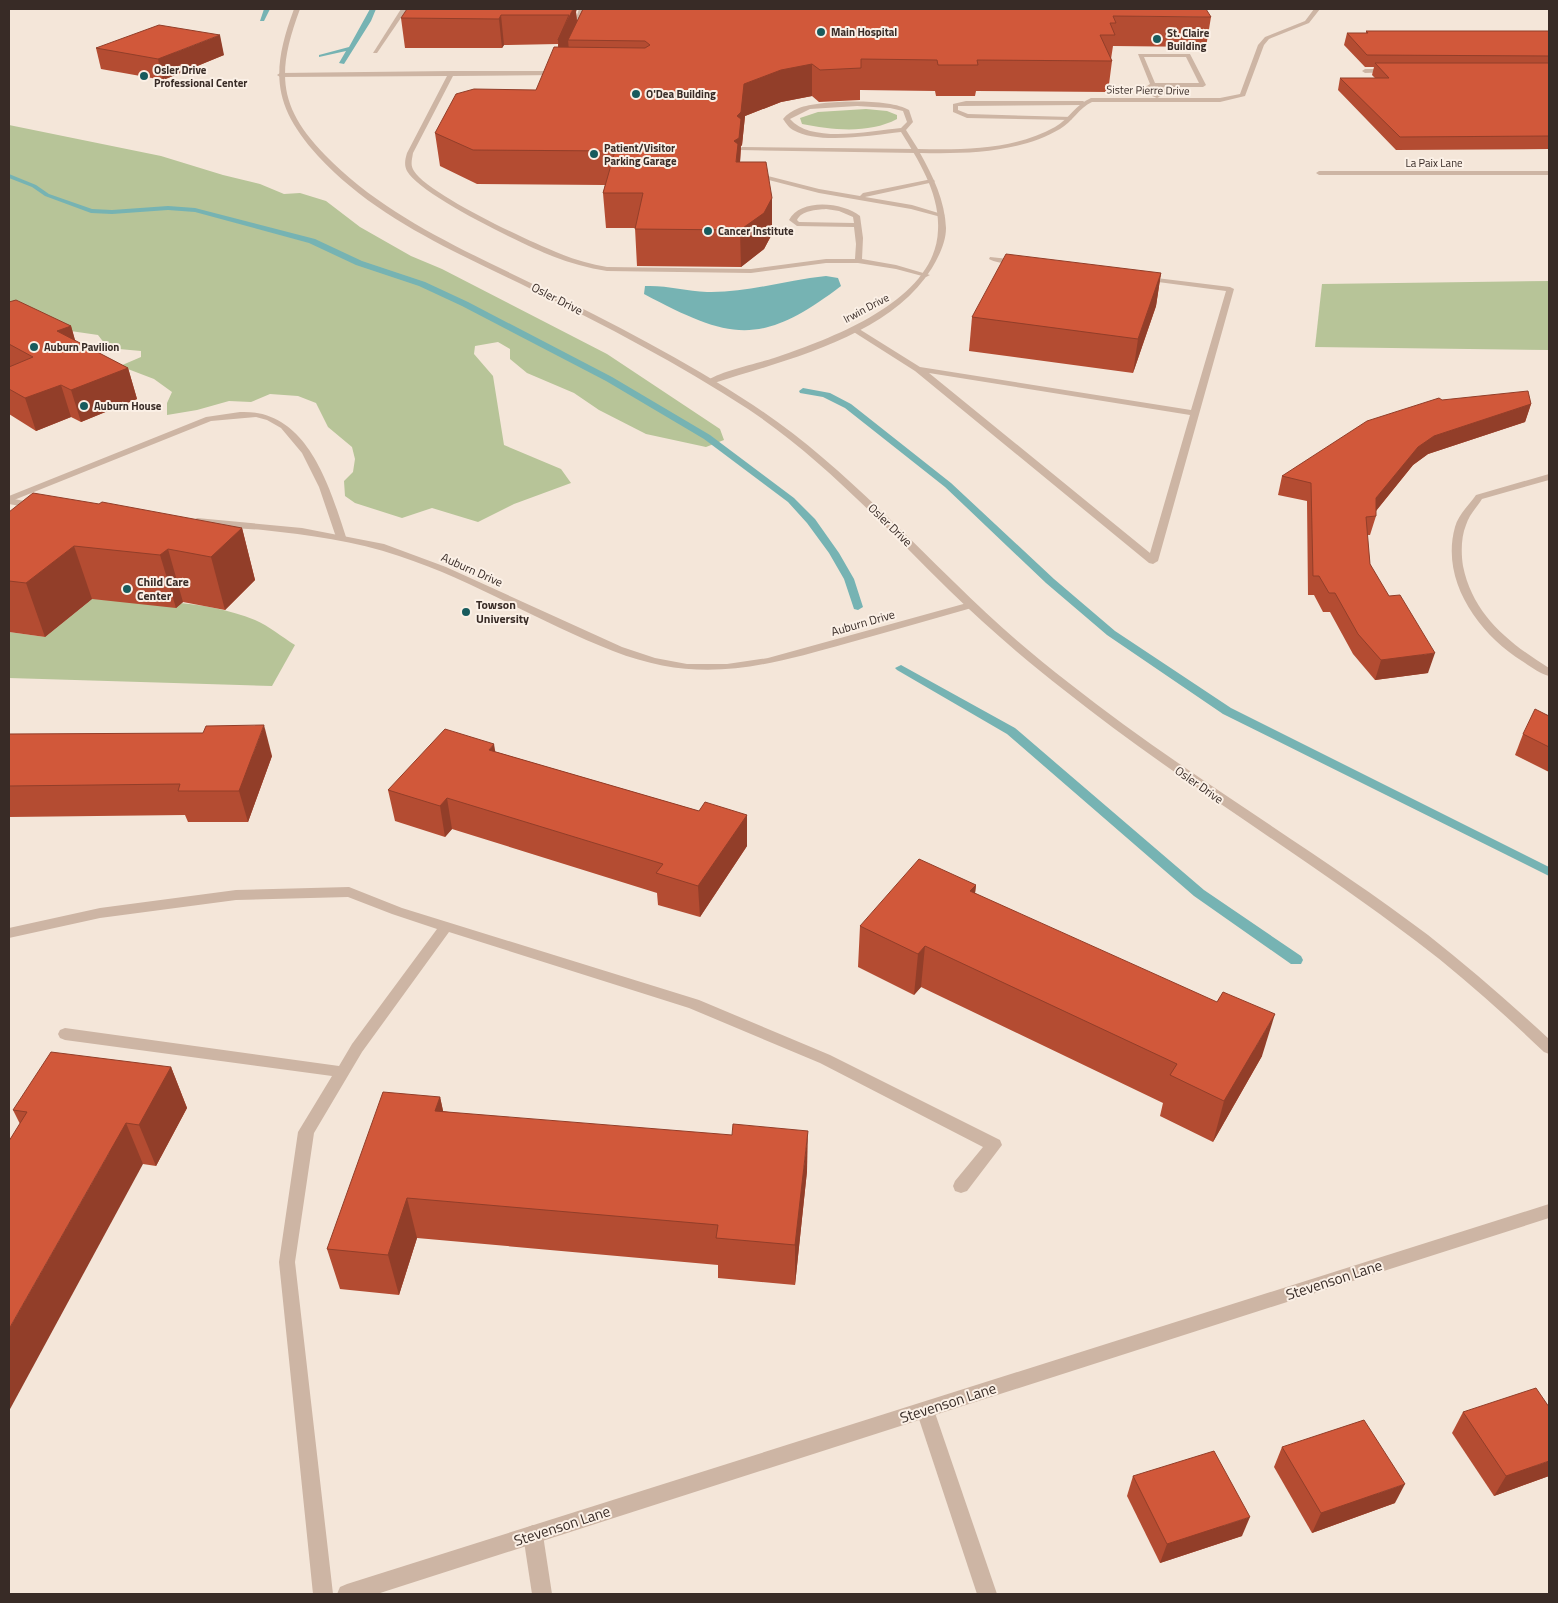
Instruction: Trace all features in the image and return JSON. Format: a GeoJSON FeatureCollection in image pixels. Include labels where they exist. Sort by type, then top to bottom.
{"type":"FeatureCollection","features":[{"type":"Feature","properties":{"kind":"street","name":"Osler Drive"},"geometry":{"type":"LineString","coordinates":[[297,9],[282,52],[280,75],[286,101],[298,126],[332,167],[370,197],[436,238],[615,328],[711,381],[772,422],[827,464],[971,605],[1060,681],[1119,728],[1239,813],[1401,922],[1465,972],[1549,1048]]}},
{"type":"Feature","properties":{"kind":"street"},"geometry":{"type":"LineString","coordinates":[[375,52],[404,9]]}},
{"type":"Feature","properties":{"kind":"street"},"geometry":{"type":"LineString","coordinates":[[580,40],[583,32],[579,18],[582,9]]}},
{"type":"Feature","properties":{"kind":"street","name":"Sister Pierre Drive"},"geometry":{"type":"LineString","coordinates":[[1070,118],[968,116],[955,111],[954,105],[966,103],[1083,103],[1098,99],[1220,100],[1243,95],[1261,45],[1267,38],[1307,22],[1316,9]]}},
{"type":"Feature","properties":{"kind":"street"},"geometry":{"type":"LineString","coordinates":[[569,17],[579,18]]}},
{"type":"Feature","properties":{"kind":"street"},"geometry":{"type":"LineString","coordinates":[[1154,85],[1140,55],[1188,55],[1204,85],[1154,85],[1146,88],[1149,93],[1158,98]]}},
{"type":"Feature","properties":{"kind":"street"},"geometry":{"type":"LineString","coordinates":[[1365,71],[1394,71]]}},
{"type":"Feature","properties":{"kind":"street"},"geometry":{"type":"LineString","coordinates":[[450,73],[410,153],[408,164],[411,172],[419,181],[470,215],[566,259],[607,269],[696,271],[751,271],[826,261],[858,261],[926,274]]}},
{"type":"Feature","properties":{"kind":"street"},"geometry":{"type":"LineString","coordinates":[[280,75],[565,73]]}},
{"type":"Feature","properties":{"kind":"street"},"geometry":{"type":"LineString","coordinates":[[742,149],[946,152],[994,148],[1043,135],[1068,122],[1083,103]]}},
{"type":"Feature","properties":{"kind":"street"},"geometry":{"type":"LineString","coordinates":[[858,104],[890,106],[906,110],[910,122],[903,130],[833,136],[795,128],[786,119],[793,111],[820,106],[858,104]]}},
{"type":"Feature","properties":{"kind":"street","name":"Irwin Drive"},"geometry":{"type":"LineString","coordinates":[[711,381],[809,348],[853,329],[898,304],[910,294],[926,274],[940,244],[941,215],[932,181],[921,157],[903,130]]}},
{"type":"Feature","properties":{"kind":"street","name":"La Paix Lane"},"geometry":{"type":"LineString","coordinates":[[1318,174],[1549,172]]}},
{"type":"Feature","properties":{"kind":"street"},"geometry":{"type":"LineString","coordinates":[[745,174],[819,191],[912,206],[941,215]]}},
{"type":"Feature","properties":{"kind":"street"},"geometry":{"type":"LineString","coordinates":[[856,196],[932,181]]}},
{"type":"Feature","properties":{"kind":"street"},"geometry":{"type":"LineString","coordinates":[[858,225],[809,225],[797,224],[794,220],[796,214],[804,209],[837,208],[856,216],[858,225],[861,249],[858,261]]}},
{"type":"Feature","properties":{"kind":"street"},"geometry":{"type":"LineString","coordinates":[[994,259],[1033,264]]}},
{"type":"Feature","properties":{"kind":"street"},"geometry":{"type":"LineString","coordinates":[[853,329],[918,369],[1153,561],[1230,289],[1132,276]]}},
{"type":"Feature","properties":{"kind":"street"},"geometry":{"type":"LineString","coordinates":[[918,369],[1195,413]]}},
{"type":"Feature","properties":{"kind":"street"},"geometry":{"type":"LineString","coordinates":[[9,500],[209,419],[231,415],[260,415],[282,425],[306,451],[327,494],[341,537]]}},
{"type":"Feature","properties":{"kind":"street"},"geometry":{"type":"LineString","coordinates":[[1549,476],[1479,497],[1460,526],[1456,558],[1462,585],[1475,610],[1488,627],[1506,645],[1549,673]]}},
{"type":"Feature","properties":{"kind":"street"},"geometry":{"type":"LineString","coordinates":[[9,500],[47,508]]}},
{"type":"Feature","properties":{"kind":"street","name":"Auburn Drive"},"geometry":{"type":"LineString","coordinates":[[183,520],[341,537],[370,544],[414,558],[468,580],[591,639],[651,660],[688,667],[724,666],[777,660],[971,605]]}},
{"type":"Feature","properties":{"kind":"street"},"geometry":{"type":"LineString","coordinates":[[9,933],[100,914],[236,895],[349,892],[397,911],[446,927],[694,1004],[825,1059],[994,1145],[961,1186]]}},
{"type":"Feature","properties":{"kind":"street"},"geometry":{"type":"LineString","coordinates":[[323,1594],[287,1262],[306,1132],[357,1048],[446,927]]}},
{"type":"Feature","properties":{"kind":"street"},"geometry":{"type":"LineString","coordinates":[[65,1034],[343,1072]]}},
{"type":"Feature","properties":{"kind":"street","name":"Stevenson Lane"},"geometry":{"type":"LineString","coordinates":[[347,1594],[1549,1211]]}},
{"type":"Feature","properties":{"kind":"street"},"geometry":{"type":"LineString","coordinates":[[924,1410],[987,1594]]}},
{"type":"Feature","properties":{"kind":"street"},"geometry":{"type":"LineString","coordinates":[[533,1535],[542,1594]]}},
{"type":"Feature","properties":{"kind":"green space"},"geometry":{"type":"Polygon","coordinates":[[[866,109],[887,111],[897,115],[897,119],[875,127],[838,129],[802,124],[800,118],[818,112],[866,109]]]}},
{"type":"Feature","properties":{"kind":"green space"},"geometry":{"type":"Polygon","coordinates":[[[9,125],[161,156],[260,184],[284,194],[300,193],[326,201],[360,227],[411,256],[442,269],[607,354],[720,429],[724,440],[706,447],[646,434],[599,410],[574,393],[527,373],[510,359],[510,349],[498,342],[475,346],[474,354],[493,376],[504,445],[561,469],[571,483],[514,504],[478,522],[432,508],[402,518],[355,503],[345,496],[344,481],[353,472],[355,459],[352,447],[328,427],[316,403],[298,396],[270,394],[251,402],[229,401],[197,410],[167,415],[167,403],[172,392],[154,379],[120,366],[141,357],[141,351],[108,348],[98,335],[9,322],[9,125]]]}},
{"type":"Feature","properties":{"kind":"green space"},"geometry":{"type":"Polygon","coordinates":[[[1549,281],[1549,350],[1315,347],[1322,284],[1549,281]]]}},
{"type":"Feature","properties":{"kind":"green space"},"geometry":{"type":"Polygon","coordinates":[[[92,599],[175,602],[215,608],[255,620],[295,645],[272,686],[9,678],[9,632],[45,637],[92,599]]]}},
{"type":"Feature","properties":{"kind":"water"},"geometry":{"type":"Polygon","coordinates":[[[826,276],[838,278],[841,286],[813,306],[788,320],[765,328],[744,330],[722,328],[699,320],[644,294],[645,286],[722,292],[826,276]]]}},
{"type":"Feature","properties":{"kind":"building"},"geometry":{"type":"Polygon","coordinates":[[[407,9],[573,9],[558,40],[569,15],[501,15],[499,19],[401,18],[407,9]]]}},
{"type":"Feature","properties":{"kind":"building"},"geometry":{"type":"Polygon","coordinates":[[[583,9],[1206,9],[1211,17],[1113,16],[1116,23],[1110,23],[1115,35],[1100,35],[1112,61],[977,60],[978,65],[938,65],[937,60],[861,59],[861,68],[820,70],[812,64],[781,70],[744,84],[741,112],[737,116],[741,119],[739,138],[734,141],[738,144],[736,162],[766,162],[772,198],[764,213],[740,230],[635,229],[643,193],[603,193],[615,151],[473,150],[435,133],[456,94],[474,89],[536,90],[554,47],[645,48],[650,45],[645,41],[568,40],[583,9]]]}},
{"type":"Feature","properties":{"kind":"building"},"geometry":{"type":"Polygon","coordinates":[[[159,25],[220,35],[158,59],[96,48],[159,25]]]}},
{"type":"Feature","properties":{"kind":"building"},"geometry":{"type":"Polygon","coordinates":[[[1366,31],[1549,31],[1549,56],[1367,55],[1347,33],[1368,33],[1366,31]]]}},
{"type":"Feature","properties":{"kind":"building"},"geometry":{"type":"Polygon","coordinates":[[[1375,63],[1549,63],[1549,136],[1400,137],[1340,78],[1389,78],[1375,63]]]}},
{"type":"Feature","properties":{"kind":"building"},"geometry":{"type":"Polygon","coordinates":[[[1006,254],[1161,273],[1138,339],[972,317],[1006,254]]]}},
{"type":"Feature","properties":{"kind":"building"},"geometry":{"type":"Polygon","coordinates":[[[16,300],[71,326],[57,331],[128,368],[71,390],[61,385],[25,398],[9,389],[9,367],[33,357],[9,344],[9,302],[16,300]]]}},
{"type":"Feature","properties":{"kind":"building"},"geometry":{"type":"Polygon","coordinates":[[[1528,391],[1531,404],[1434,436],[1418,447],[1376,498],[1376,516],[1366,517],[1370,564],[1389,596],[1400,595],[1435,653],[1381,660],[1358,634],[1335,593],[1329,593],[1319,576],[1313,576],[1311,483],[1282,476],[1367,421],[1439,398],[1442,400],[1528,391]]]}},
{"type":"Feature","properties":{"kind":"building"},"geometry":{"type":"Polygon","coordinates":[[[33,493],[99,504],[102,502],[242,528],[211,557],[168,549],[160,555],[74,546],[26,583],[9,581],[9,512],[33,493]]]}},
{"type":"Feature","properties":{"kind":"building"},"geometry":{"type":"Polygon","coordinates":[[[1535,709],[1549,716],[1549,747],[1523,734],[1535,709]]]}},
{"type":"Feature","properties":{"kind":"building"},"geometry":{"type":"Polygon","coordinates":[[[264,725],[239,791],[178,791],[180,784],[9,786],[9,734],[203,733],[206,726],[264,725]]]}},
{"type":"Feature","properties":{"kind":"building"},"geometry":{"type":"Polygon","coordinates":[[[445,729],[494,744],[489,750],[699,811],[705,802],[747,815],[698,886],[656,873],[663,864],[447,798],[440,806],[388,790],[445,729]]]}},
{"type":"Feature","properties":{"kind":"building"},"geometry":{"type":"Polygon","coordinates":[[[919,859],[976,885],[970,891],[1217,1002],[1223,992],[1275,1014],[1224,1101],[1170,1075],[1177,1064],[925,946],[918,954],[860,926],[919,859]]]}},
{"type":"Feature","properties":{"kind":"building"},"geometry":{"type":"Polygon","coordinates":[[[51,1052],[171,1067],[139,1125],[126,1123],[9,1329],[9,1141],[27,1112],[13,1110],[51,1052]]]}},
{"type":"Feature","properties":{"kind":"building"},"geometry":{"type":"Polygon","coordinates":[[[383,1092],[440,1097],[435,1111],[732,1135],[733,1124],[808,1131],[795,1245],[716,1238],[718,1225],[407,1198],[388,1255],[327,1249],[383,1092]]]}},
{"type":"Feature","properties":{"kind":"building"},"geometry":{"type":"Polygon","coordinates":[[[1536,1388],[1549,1407],[1549,1461],[1506,1476],[1463,1412],[1536,1388]]]}},
{"type":"Feature","properties":{"kind":"building"},"geometry":{"type":"Polygon","coordinates":[[[1364,1420],[1405,1484],[1321,1513],[1282,1447],[1364,1420]]]}},
{"type":"Feature","properties":{"kind":"building"},"geometry":{"type":"Polygon","coordinates":[[[1214,1451],[1250,1517],[1167,1544],[1133,1476],[1214,1451]]]}},
{"type":"Feature","properties":{"kind":"waterway"},"geometry":{"type":"LineString","coordinates":[[262,20],[267,9]]}},
{"type":"Feature","properties":{"kind":"waterway"},"geometry":{"type":"LineString","coordinates":[[342,63],[368,21],[373,9]]}},
{"type":"Feature","properties":{"kind":"waterway"},"geometry":{"type":"LineString","coordinates":[[321,56],[349,49]]}},
{"type":"Feature","properties":{"kind":"waterway"},"geometry":{"type":"LineString","coordinates":[[9,176],[34,186],[47,195],[91,211],[112,212],[168,208],[195,210],[312,241],[359,263],[422,284],[465,304],[609,379],[707,437],[791,500],[811,521],[834,553],[849,579],[858,607]]}},
{"type":"Feature","properties":{"kind":"waterway"},"geometry":{"type":"LineString","coordinates":[[803,391],[827,395],[848,406],[948,485],[1050,581],[1111,633],[1227,711],[1549,872]]}},
{"type":"Feature","properties":{"kind":"waterway"},"geometry":{"type":"LineString","coordinates":[[901,668],[1011,731],[1199,893],[1296,960]]}},
{"type":"Feature","properties":{"kind":"place","name":"Main Hospital"},"geometry":{"type":"Point","coordinates":[821,32]}},
{"type":"Feature","properties":{"kind":"place","name":"St. Claire Building"},"geometry":{"type":"Point","coordinates":[1157,39]}},
{"type":"Feature","properties":{"kind":"place","name":"Osler Drive Professional Center"},"geometry":{"type":"Point","coordinates":[144,76]}},
{"type":"Feature","properties":{"kind":"place","name":"O'Dea Building"},"geometry":{"type":"Point","coordinates":[636,94]}},
{"type":"Feature","properties":{"kind":"place","name":"Patient/Visitor Parking Garage"},"geometry":{"type":"Point","coordinates":[594,154]}},
{"type":"Feature","properties":{"kind":"place","name":"Cancer Institute"},"geometry":{"type":"Point","coordinates":[708,231]}},
{"type":"Feature","properties":{"kind":"place","name":"Auburn Pavilion"},"geometry":{"type":"Point","coordinates":[34,347]}},
{"type":"Feature","properties":{"kind":"place","name":"Auburn House"},"geometry":{"type":"Point","coordinates":[84,406]}},
{"type":"Feature","properties":{"kind":"place","name":"Child Care Center"},"geometry":{"type":"Point","coordinates":[127,589]}},
{"type":"Feature","properties":{"kind":"place","name":"Towson University"},"geometry":{"type":"Point","coordinates":[466,612]}}]}
